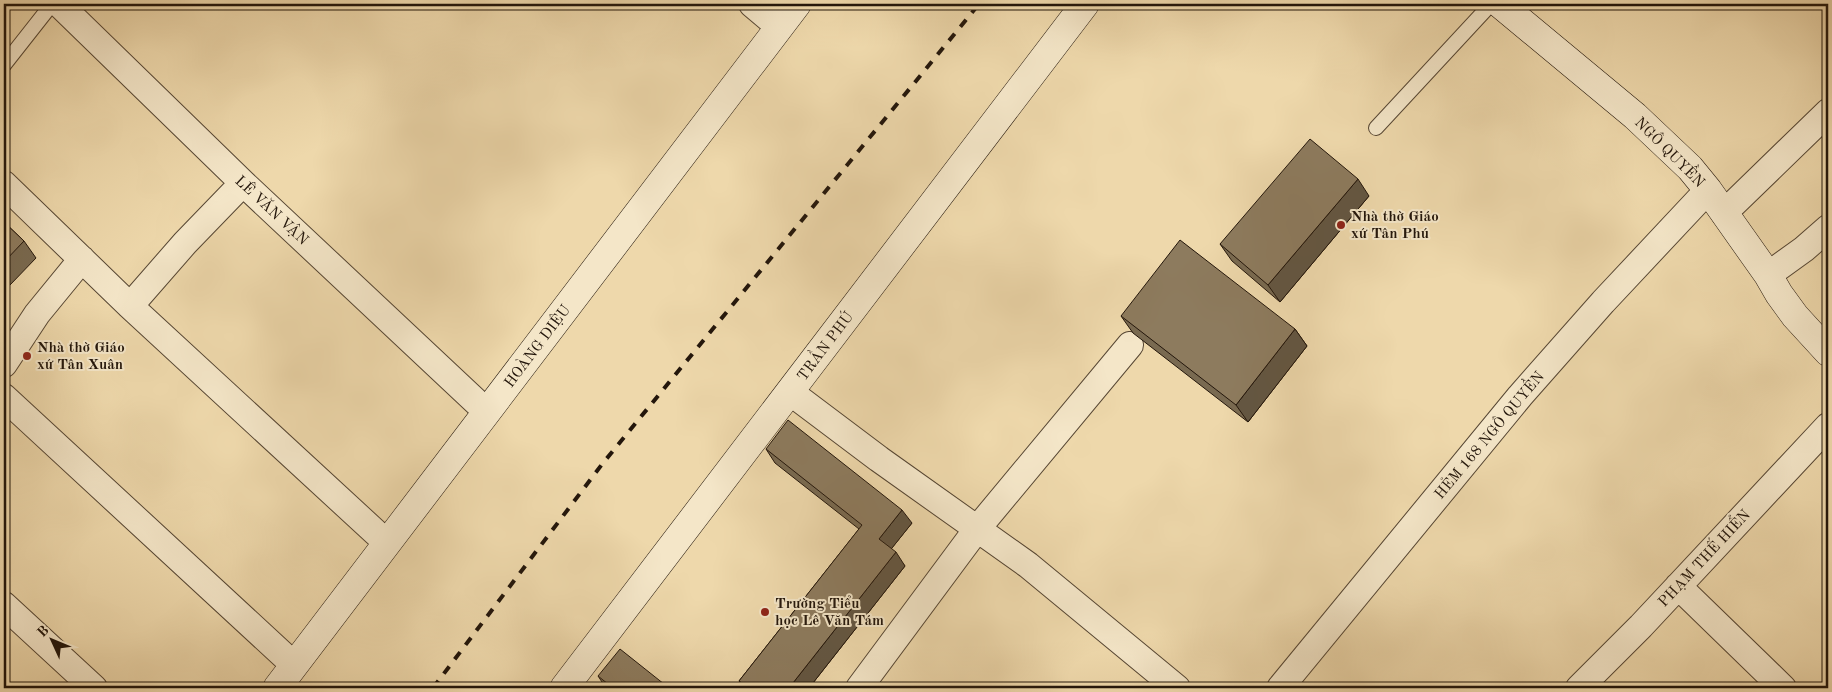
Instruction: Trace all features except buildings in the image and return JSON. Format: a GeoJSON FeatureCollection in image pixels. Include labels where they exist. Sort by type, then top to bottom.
{"type":"FeatureCollection","features":[{"type":"Feature","properties":{"kind":"street","name":"LÊ VĂN VẬN"},"geometry":{"type":"LineString","coordinates":[[59,4],[243,182],[487,412]]}},
{"type":"Feature","properties":{"kind":"street"},"geometry":{"type":"LineString","coordinates":[[752,4],[779,27]]}},
{"type":"Feature","properties":{"kind":"street","name":"HOÀNG DIỆU"},"geometry":{"type":"LineString","coordinates":[[277,688],[797,4]]}},
{"type":"Feature","properties":{"kind":"street","name":"TRẦN PHÚ"},"geometry":{"type":"LineString","coordinates":[[564,688],[1085,4]]}},
{"type":"Feature","properties":{"kind":"street","name":"NGÔ QUYỀN"},"geometry":{"type":"LineString","coordinates":[[1500,4],[1635,116],[1690,168],[1708,190],[1768,275],[1779,294],[1828,352]]}},
{"type":"Feature","properties":{"kind":"street"},"geometry":{"type":"LineString","coordinates":[[1724,213],[1828,112]]}},
{"type":"Feature","properties":{"kind":"street"},"geometry":{"type":"LineString","coordinates":[[130,306],[243,182]]}},
{"type":"Feature","properties":{"kind":"street"},"geometry":{"type":"LineString","coordinates":[[4,184],[130,306],[387,543]]}},
{"type":"Feature","properties":{"kind":"street","name":"HẺM 168 NGÔ QUYỀN"},"geometry":{"type":"LineString","coordinates":[[1280,688],[1520,396],[1603,302],[1708,190]]}},
{"type":"Feature","properties":{"kind":"street"},"geometry":{"type":"LineString","coordinates":[[1768,275],[1804,249],[1828,228]]}},
{"type":"Feature","properties":{"kind":"street"},"geometry":{"type":"LineString","coordinates":[[4,364],[45,302],[82,259]]}},
{"type":"Feature","properties":{"kind":"street"},"geometry":{"type":"LineString","coordinates":[[859,688],[976,529],[1130,345]]}},
{"type":"Feature","properties":{"kind":"street"},"geometry":{"type":"LineString","coordinates":[[790,392],[879,459],[1028,565],[1177,688]]}},
{"type":"Feature","properties":{"kind":"street"},"geometry":{"type":"LineString","coordinates":[[4,397],[294,665]]}},
{"type":"Feature","properties":{"kind":"street","name":"PHẠM THẾ HIỂN"},"geometry":{"type":"LineString","coordinates":[[1579,688],[1828,426]]}},
{"type":"Feature","properties":{"kind":"street"},"geometry":{"type":"LineString","coordinates":[[1678,586],[1783,688]]}},
{"type":"Feature","properties":{"kind":"street"},"geometry":{"type":"LineString","coordinates":[[4,605],[94,688]]}},
{"type":"Feature","properties":{"kind":"lane"},"geometry":{"type":"LineString","coordinates":[[4,65],[52,4]]}},
{"type":"Feature","properties":{"kind":"lane"},"geometry":{"type":"LineString","coordinates":[[1376,128],[1491,4]]}},
{"type":"Feature","properties":{"kind":"railway"},"geometry":{"type":"LineString","coordinates":[[433,688],[603,463],[979,4]]}},
{"type":"Feature","properties":{"kind":"place","name":"Nhà thờ Giáo xứ Tân Phú"},"geometry":{"type":"Point","coordinates":[1341,225]}},
{"type":"Feature","properties":{"kind":"place","name":"Nhà thờ Giáo xứ Tân Xuân"},"geometry":{"type":"Point","coordinates":[27,356]}},
{"type":"Feature","properties":{"kind":"place","name":"Trường Tiểu học Lê Văn Tám"},"geometry":{"type":"Point","coordinates":[765,612]}}]}
